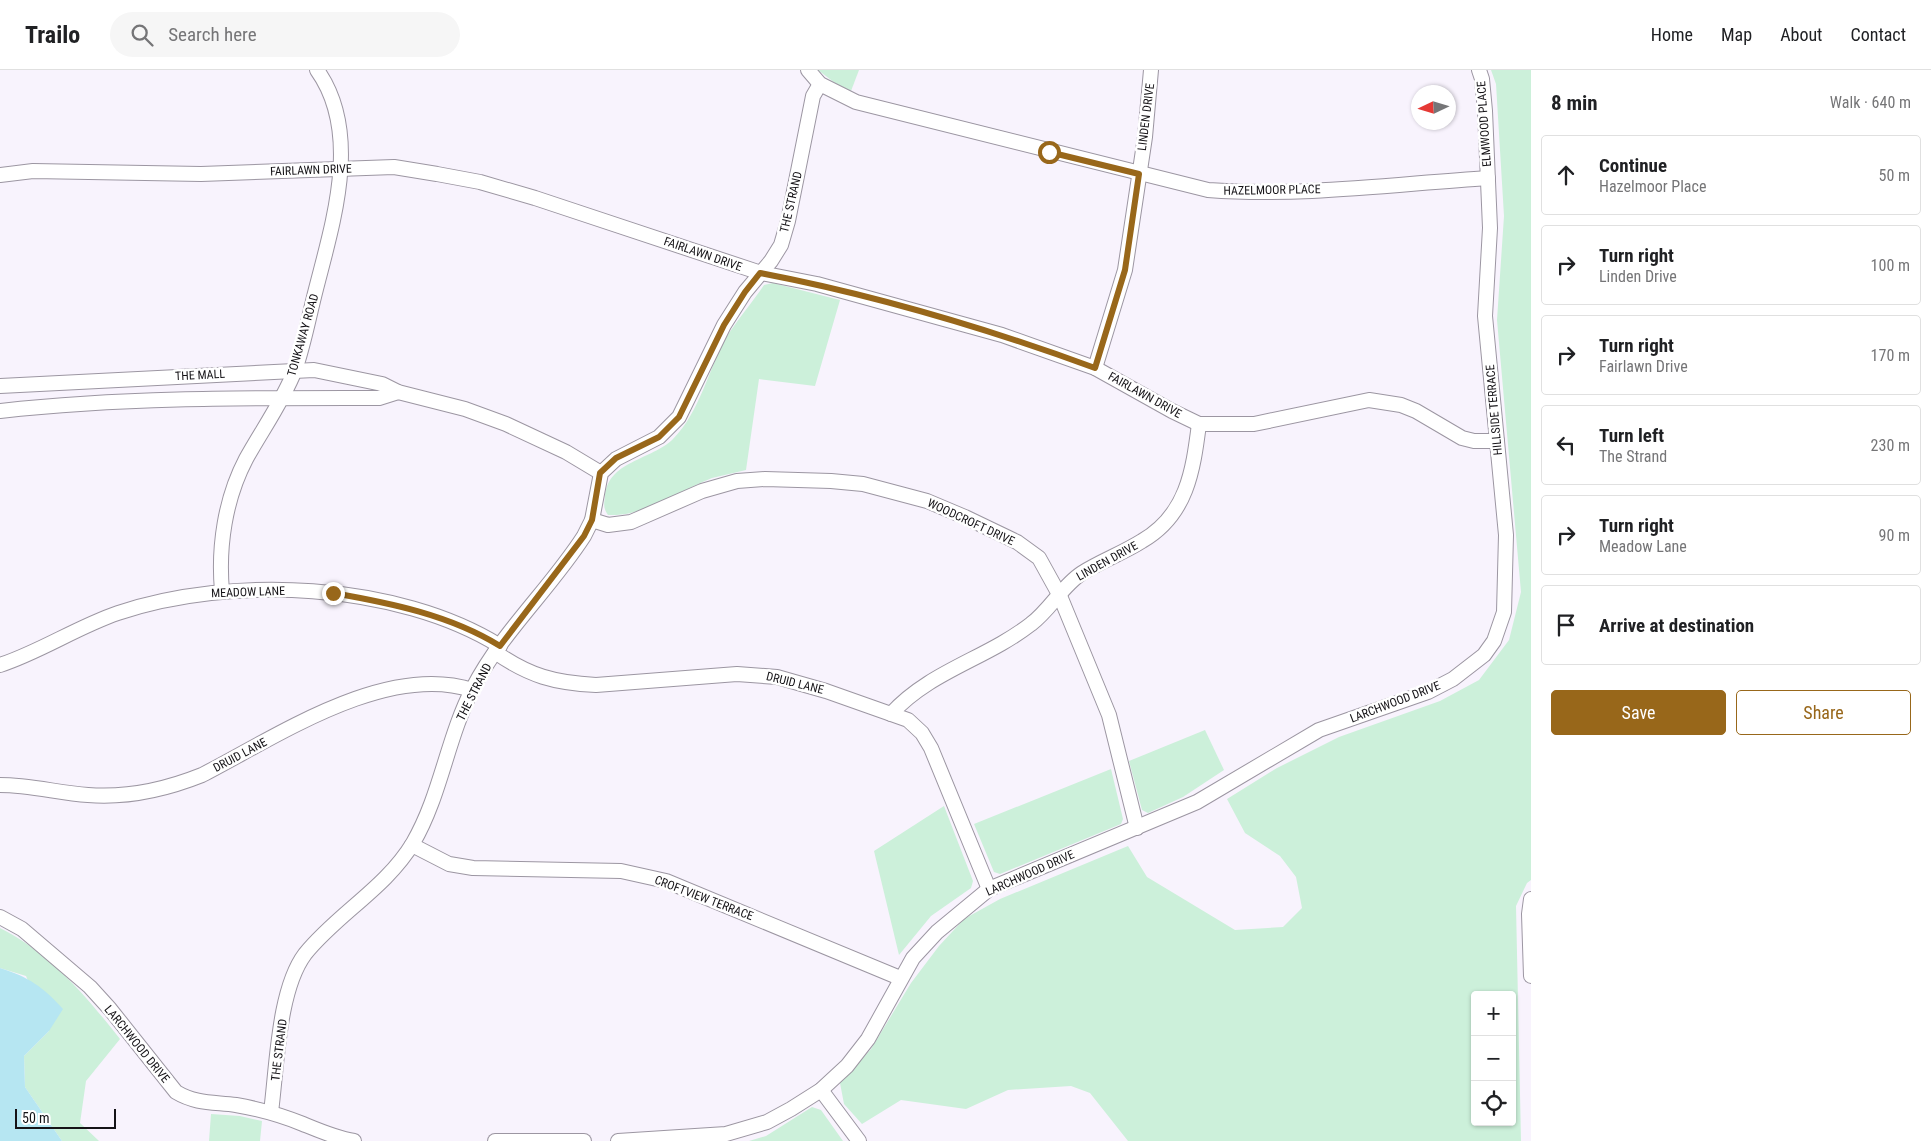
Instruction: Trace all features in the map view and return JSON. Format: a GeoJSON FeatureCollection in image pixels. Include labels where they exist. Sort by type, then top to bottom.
{"type":"FeatureCollection","features":[{"type":"Feature","properties":{"kind":"street","name":"TONKAWAY ROAD"},"geometry":{"type":"LineString","coordinates":[[222,591],[221,555],[229,501],[246,461],[295,370],[338,202],[341,168],[337,118],[329,93],[317,70]]}},
{"type":"Feature","properties":{"kind":"street","name":"HAZELMOOR PLACE"},"geometry":{"type":"LineString","coordinates":[[808,70],[820,84],[856,102],[1208,190],[1252,193],[1488,178]]}},
{"type":"Feature","properties":{"kind":"street","name":"LINDEN DRIVE"},"geometry":{"type":"LineString","coordinates":[[1095,368],[1125,270],[1152,70]]}},
{"type":"Feature","properties":{"kind":"street","name":"ELMWOOD PLACE"},"geometry":{"type":"LineString","coordinates":[[1479,70],[1482,78],[1485,111],[1488,178]]}},
{"type":"Feature","properties":{"kind":"street","name":"THE STRAND"},"geometry":{"type":"LineString","coordinates":[[271,1112],[285,1002],[296,969],[306,954],[370,894],[412,846],[433,801],[446,757],[472,690],[498,649],[576,549],[592,520],[600,473],[616,458],[659,437],[679,417],[724,325],[745,292],[781,245],[788,220],[813,96],[820,84]]}},
{"type":"Feature","properties":{"kind":"street","name":"FAIRLAWN DRIVE"},"geometry":{"type":"LineString","coordinates":[[0,175],[33,171],[201,174],[394,167],[480,182],[536,198],[760,273],[817,284],[939,316],[1002,335],[1095,368],[1199,424],[1254,424],[1369,400],[1401,405],[1416,410],[1462,438],[1474,441],[1497,441]]}},
{"type":"Feature","properties":{"kind":"street","name":"HILLSIDE TERRACE"},"geometry":{"type":"LineString","coordinates":[[1488,178],[1490,253],[1485,316],[1506,535],[1504,612],[1494,641]]}},
{"type":"Feature","properties":{"kind":"street","name":"THE MALL"},"geometry":{"type":"LineString","coordinates":[[0,386],[314,370],[372,382],[398,392],[465,409],[506,424],[566,452],[600,473]]}},
{"type":"Feature","properties":{"kind":"street","name":"THE MALL"},"geometry":{"type":"LineString","coordinates":[[0,411],[56,405],[280,398],[379,398],[398,392]]}},
{"type":"Feature","properties":{"kind":"street","name":"LINDEN DRIVE"},"geometry":{"type":"LineString","coordinates":[[891,714],[916,690],[1032,624],[1081,574],[1144,541],[1173,514],[1190,482],[1199,424]]}},
{"type":"Feature","properties":{"kind":"street","name":"WOODCROFT DRIVE"},"geometry":{"type":"LineString","coordinates":[[592,520],[608,525],[631,522],[702,491],[737,481],[764,479],[863,484],[927,501],[965,516],[1017,542],[1039,558],[1060,596],[1109,714],[1136,828]]}},
{"type":"Feature","properties":{"kind":"street","name":"MEADOW LANE"},"geometry":{"type":"LineString","coordinates":[[0,665],[119,613],[177,598],[222,591],[305,590],[377,601],[446,621],[483,636],[498,649]]}},
{"type":"Feature","properties":{"kind":"street","name":"LARCHWOOD DRIVE"},"geometry":{"type":"LineString","coordinates":[[618,1141],[726,1134],[766,1122],[821,1090],[847,1066],[868,1039],[900,978],[913,958],[937,932],[989,889],[1197,802],[1319,730],[1428,692],[1453,679],[1484,655],[1494,641]]}},
{"type":"Feature","properties":{"kind":"street","name":"DRUID LANE"},"geometry":{"type":"LineString","coordinates":[[498,649],[538,677],[560,682],[596,685],[737,674],[777,676],[908,720],[922,733],[931,748],[989,889]]}},
{"type":"Feature","properties":{"kind":"street","name":"DRUID LANE"},"geometry":{"type":"LineString","coordinates":[[0,785],[105,796],[150,790],[202,775],[340,703],[424,683],[454,684],[472,690]]}},
{"type":"Feature","properties":{"kind":"street","name":"CROFTVIEW TERRACE"},"geometry":{"type":"LineString","coordinates":[[412,846],[449,864],[473,868],[621,871],[638,874],[689,890],[900,978]]}},
{"type":"Feature","properties":{"kind":"street"},"geometry":{"type":"LineString","coordinates":[[1531,899],[1529,914],[1531,976]]}},
{"type":"Feature","properties":{"kind":"street","name":"LARCHWOOD DRIVE"},"geometry":{"type":"LineString","coordinates":[[0,917],[22,929],[90,987],[110,1009],[176,1092],[188,1099],[200,1102],[236,1105],[271,1112],[321,1132],[354,1141]]}},
{"type":"Feature","properties":{"kind":"street"},"geometry":{"type":"LineString","coordinates":[[821,1090],[859,1141]]}},
{"type":"Feature","properties":{"kind":"street"},"geometry":{"type":"LineString","coordinates":[[496,1141],[584,1141]]}},
{"type":"Feature","properties":{"kind":"green space"},"geometry":{"type":"Polygon","coordinates":[[[818,70],[859,70],[851,91],[835,83],[818,70]]]}},
{"type":"Feature","properties":{"kind":"green space"},"geometry":{"type":"Polygon","coordinates":[[[1491,70],[1531,70],[1531,880],[1527,883],[1516,906],[1521,1141],[1128,1141],[1090,1093],[1071,1086],[1008,1090],[966,1109],[901,1100],[862,1124],[844,1104],[840,1083],[871,1049],[911,983],[939,946],[964,919],[1000,899],[1128,846],[1147,877],[1235,930],[1283,927],[1302,908],[1296,877],[1280,856],[1245,833],[1227,799],[1277,768],[1339,737],[1440,701],[1479,680],[1509,640],[1521,592],[1497,320],[1504,216],[1496,84],[1491,70]]]}},
{"type":"Feature","properties":{"kind":"green space"},"geometry":{"type":"Polygon","coordinates":[[[773,283],[840,300],[815,386],[759,379],[746,470],[699,483],[648,508],[622,515],[608,515],[604,504],[608,485],[614,476],[622,468],[654,452],[673,439],[697,404],[726,338],[764,285],[773,283]]]}},
{"type":"Feature","properties":{"kind":"green space"},"geometry":{"type":"Polygon","coordinates":[[[1205,730],[1224,770],[1183,797],[1148,813],[1142,810],[1129,761],[1205,730]]]}},
{"type":"Feature","properties":{"kind":"green space"},"geometry":{"type":"Polygon","coordinates":[[[1111,769],[1123,819],[1121,824],[1000,874],[994,872],[974,824],[1111,769]]]}},
{"type":"Feature","properties":{"kind":"green space"},"geometry":{"type":"Polygon","coordinates":[[[944,806],[973,881],[971,888],[931,916],[899,955],[874,851],[944,806]]]}},
{"type":"Feature","properties":{"kind":"green space"},"geometry":{"type":"Polygon","coordinates":[[[0,928],[18,938],[51,963],[94,1007],[120,1039],[86,1081],[80,1123],[99,1141],[62,1141],[25,1087],[24,1056],[49,1031],[26,976],[0,968],[0,928]]]}},
{"type":"Feature","properties":{"kind":"green space"},"geometry":{"type":"Polygon","coordinates":[[[812,1107],[821,1110],[843,1141],[749,1141],[766,1136],[812,1107]]]}},
{"type":"Feature","properties":{"kind":"green space"},"geometry":{"type":"Polygon","coordinates":[[[211,1114],[240,1116],[262,1121],[260,1141],[209,1141],[211,1114]]]}},
{"type":"Feature","properties":{"kind":"water"},"geometry":{"type":"Polygon","coordinates":[[[0,968],[19,975],[35,984],[63,1009],[49,1031],[24,1056],[25,1087],[62,1141],[0,1141],[0,968]]]}},
{"type":"Feature","properties":{"kind":"route"},"geometry":{"type":"LineString","coordinates":[[333,593],[412,610],[483,636],[500,646],[576,549],[584,536],[592,520],[596,485],[600,473],[616,458],[659,437],[679,417],[724,325],[745,292],[760,273],[817,284],[939,316],[1002,335],[1095,368],[1125,270],[1139,174],[1049,152]]}}]}
